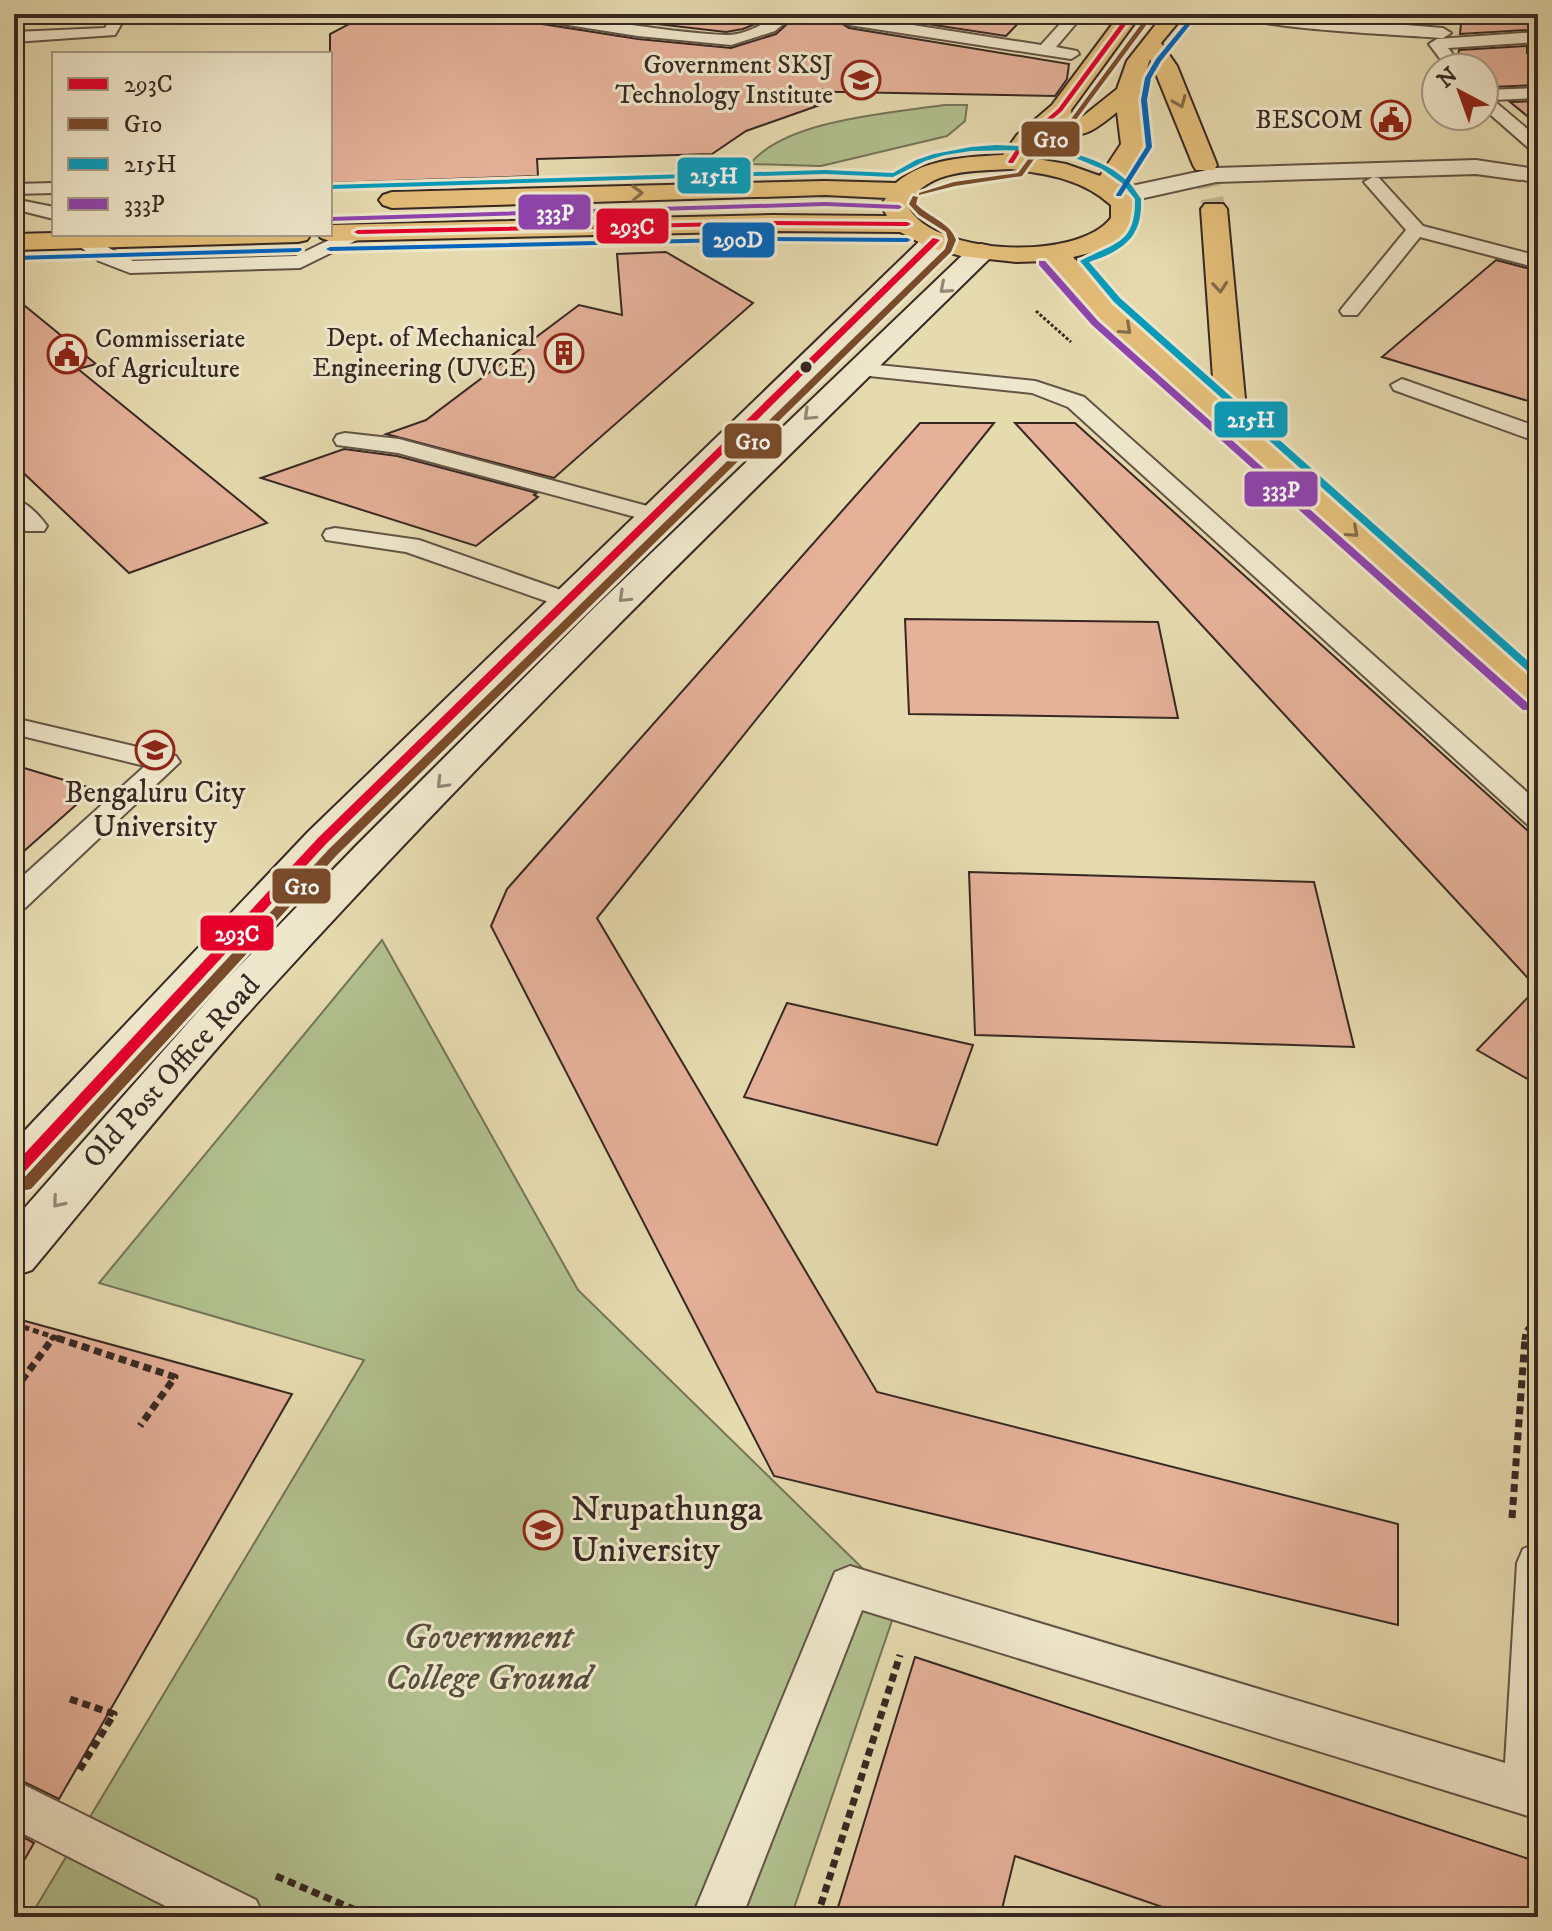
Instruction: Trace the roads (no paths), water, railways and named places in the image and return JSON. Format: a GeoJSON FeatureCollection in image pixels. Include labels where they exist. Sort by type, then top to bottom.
{"type":"FeatureCollection","features":[{"type":"Feature","properties":{"kind":"main road"},"geometry":{"type":"LineString","coordinates":[[1011,162],[1025,140],[1060,110],[1131,14]]}},
{"type":"Feature","properties":{"kind":"main road"},"geometry":{"type":"LineString","coordinates":[[1111,191],[1133,144],[1128,92],[1134,69],[1150,43],[1175,14]]}},
{"type":"Feature","properties":{"kind":"main road"},"geometry":{"type":"LineString","coordinates":[[1150,43],[1166,66],[1204,172]]}},
{"type":"Feature","properties":{"kind":"main road"},"geometry":{"type":"LineString","coordinates":[[1060,110],[1060,121],[1070,128],[1083,128],[1128,92]]}},
{"type":"Feature","properties":{"kind":"main road"},"geometry":{"type":"LineString","coordinates":[[1011,162],[1063,170],[1111,191],[1123,203],[1124,218],[1112,233],[1086,245],[1054,252],[981,252],[922,232],[901,219],[894,205],[900,191],[915,179],[940,169],[974,163],[1011,162]]}},
{"type":"Feature","properties":{"kind":"main road"},"geometry":{"type":"LineString","coordinates":[[332,203],[825,188],[900,191]]}},
{"type":"Feature","properties":{"kind":"main road"},"geometry":{"type":"LineString","coordinates":[[1214,209],[1232,424]]}},
{"type":"Feature","properties":{"kind":"main road"},"geometry":{"type":"LineString","coordinates":[[14,219],[52,215]]}},
{"type":"Feature","properties":{"kind":"main road"},"geometry":{"type":"LineString","coordinates":[[332,233],[772,223],[922,232]]}},
{"type":"Feature","properties":{"kind":"main road"},"geometry":{"type":"LineString","coordinates":[[14,242],[225,236]]}},
{"type":"Feature","properties":{"kind":"main road"},"geometry":{"type":"LineString","coordinates":[[1054,252],[1106,311],[1538,696]]}},
{"type":"Feature","properties":{"kind":"street"},"geometry":{"type":"LineString","coordinates":[[1111,191],[1204,172],[1216,175],[1476,167],[1532,174]]}},
{"type":"Feature","properties":{"kind":"street"},"geometry":{"type":"LineString","coordinates":[[1204,172],[1219,184],[1494,179],[1532,174]]}},
{"type":"Feature","properties":{"kind":"street","name":"Old Post Office Road"},"geometry":{"type":"LineString","coordinates":[[14,1174],[322,841],[654,515],[922,232]]}},
{"type":"Feature","properties":{"kind":"street","name":"Old Post Office Road"},"geometry":{"type":"LineString","coordinates":[[14,1255],[240,993],[328,900],[606,615],[981,252]]}},
{"type":"Feature","properties":{"kind":"lane"},"geometry":{"type":"LineString","coordinates":[[14,37],[110,32],[120,14]]}},
{"type":"Feature","properties":{"kind":"lane"},"geometry":{"type":"LineString","coordinates":[[523,14],[638,31],[731,40],[770,28],[788,14]]}},
{"type":"Feature","properties":{"kind":"lane"},"geometry":{"type":"LineString","coordinates":[[1045,50],[1077,14]]}},
{"type":"Feature","properties":{"kind":"lane"},"geometry":{"type":"LineString","coordinates":[[1242,14],[1286,21],[1443,33]]}},
{"type":"Feature","properties":{"kind":"lane"},"geometry":{"type":"LineString","coordinates":[[849,20],[1071,54]]}},
{"type":"Feature","properties":{"kind":"lane"},"geometry":{"type":"LineString","coordinates":[[1443,52],[1437,44],[1538,37]]}},
{"type":"Feature","properties":{"kind":"lane"},"geometry":{"type":"LineString","coordinates":[[1500,97],[1538,93]]}},
{"type":"Feature","properties":{"kind":"lane"},"geometry":{"type":"LineString","coordinates":[[1500,113],[1538,147]]}},
{"type":"Feature","properties":{"kind":"lane"},"geometry":{"type":"LineString","coordinates":[[1373,182],[1416,230],[1538,262]]}},
{"type":"Feature","properties":{"kind":"lane"},"geometry":{"type":"LineString","coordinates":[[14,189],[52,188]]}},
{"type":"Feature","properties":{"kind":"lane"},"geometry":{"type":"LineString","coordinates":[[14,204],[52,214]]}},
{"type":"Feature","properties":{"kind":"lane"},"geometry":{"type":"LineString","coordinates":[[1350,311],[1416,230]]}},
{"type":"Feature","properties":{"kind":"lane"},"geometry":{"type":"LineString","coordinates":[[80,240],[106,257],[130,267],[145,267],[300,262],[358,232]]}},
{"type":"Feature","properties":{"kind":"lane"},"geometry":{"type":"LineString","coordinates":[[858,369],[1035,387],[1058,392],[1076,402],[1538,818]]}},
{"type":"Feature","properties":{"kind":"lane"},"geometry":{"type":"LineString","coordinates":[[1402,385],[1538,435]]}},
{"type":"Feature","properties":{"kind":"lane"},"geometry":{"type":"LineString","coordinates":[[345,440],[399,446],[654,515]]}},
{"type":"Feature","properties":{"kind":"lane"},"geometry":{"type":"LineString","coordinates":[[14,506],[35,526]]}},
{"type":"Feature","properties":{"kind":"lane"},"geometry":{"type":"LineString","coordinates":[[335,535],[410,545],[566,600]]}},
{"type":"Feature","properties":{"kind":"lane"},"geometry":{"type":"LineString","coordinates":[[14,726],[166,762],[14,901]]}},
{"type":"Feature","properties":{"kind":"lane"},"geometry":{"type":"LineString","coordinates":[[717,1917],[850,1586],[1533,1794],[1538,1563]]}},
{"type":"Feature","properties":{"kind":"lane"},"geometry":{"type":"LineString","coordinates":[[14,1804],[239,1917]]}},
{"type":"Feature","properties":{"kind":"tunnel"},"geometry":{"type":"LineString","coordinates":[[1205,165],[1214,209]]}},
{"type":"Feature","properties":{"kind":"place","name":"Government SKSJ Technology Institute"},"geometry":{"type":"Point","coordinates":[861,80]}},
{"type":"Feature","properties":{"kind":"place","name":"BESCOM"},"geometry":{"type":"Point","coordinates":[1391,120]}},
{"type":"Feature","properties":{"kind":"place","name":"Dept. of Mechanical Engineering (UVCE)"},"geometry":{"type":"Point","coordinates":[564,353]}},
{"type":"Feature","properties":{"kind":"place","name":"Commisseriate of Agriculture"},"geometry":{"type":"Point","coordinates":[67,354]}},
{"type":"Feature","properties":{"kind":"place","name":"Bengaluru City University"},"geometry":{"type":"Point","coordinates":[155,750]}},
{"type":"Feature","properties":{"kind":"place","name":"Nrupathunga University"},"geometry":{"type":"Point","coordinates":[543,1530]}},
{"type":"Feature","properties":{"kind":"park label","name":"Government College Ground"},"geometry":{"type":"Point","coordinates":[488,1658]}}]}
